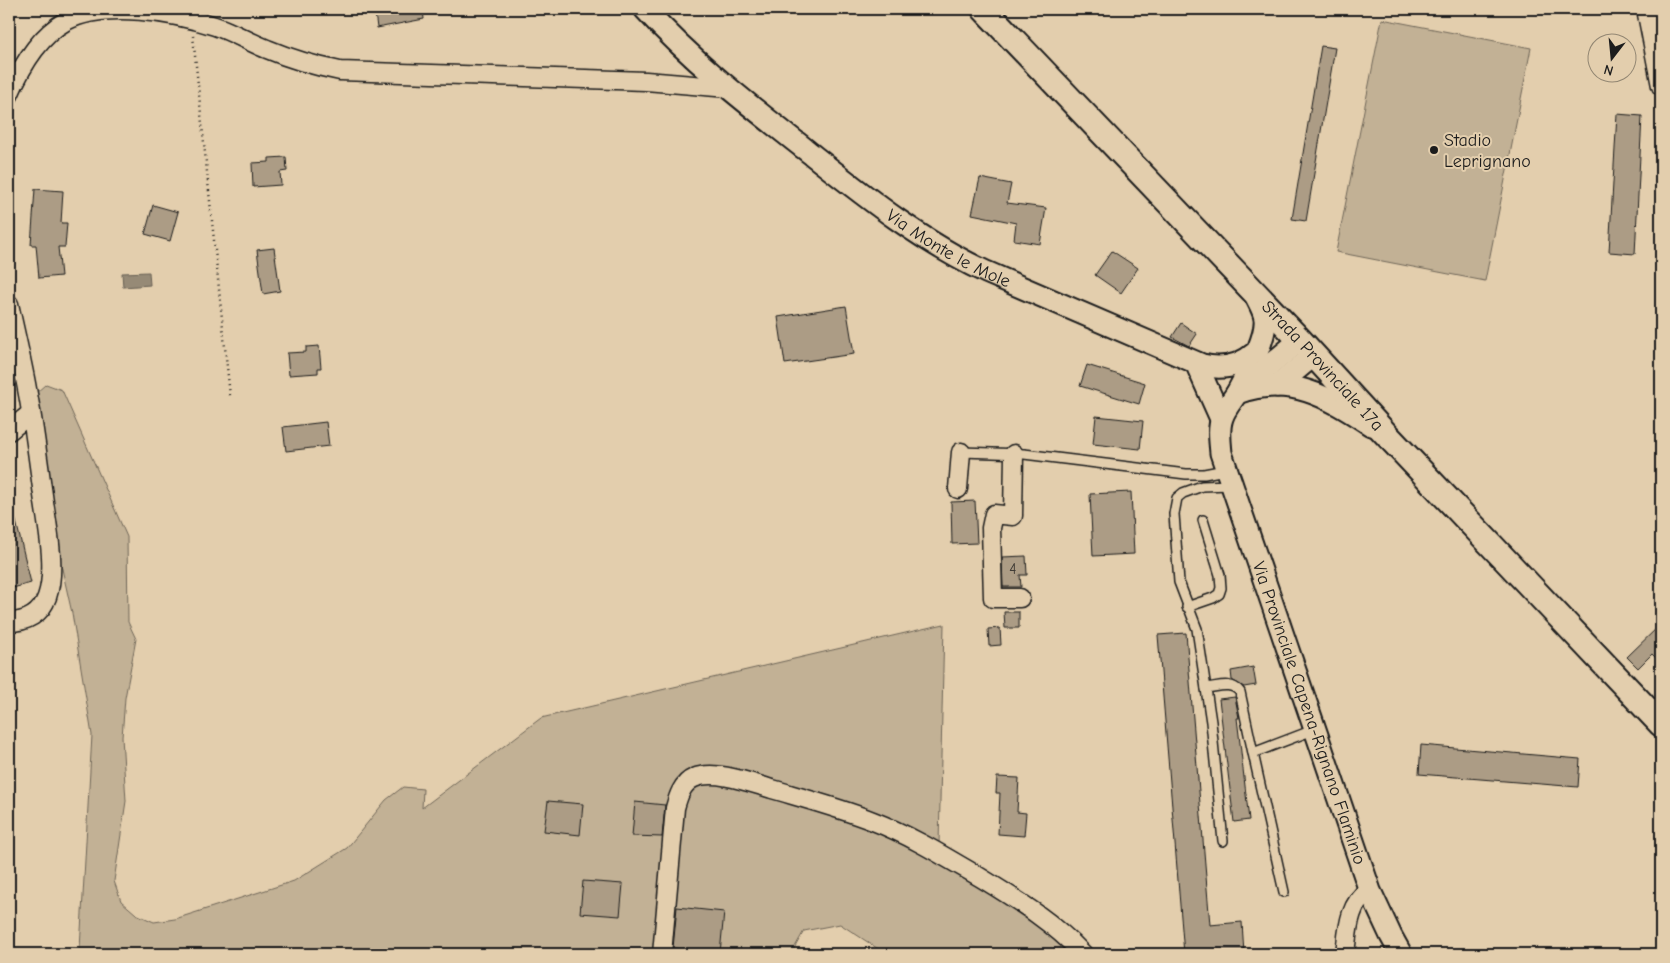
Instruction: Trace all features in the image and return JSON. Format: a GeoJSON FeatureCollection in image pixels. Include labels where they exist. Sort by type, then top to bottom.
{"type":"FeatureCollection","features":[{"type":"Feature","properties":{"kind":"main road","name":"Strada Provinciale 17a"},"geometry":{"type":"LineString","coordinates":[[984,9],[1254,291],[1385,433],[1661,724]]}},
{"type":"Feature","properties":{"kind":"street","name":"Via Monte le Mole"},"geometry":{"type":"LineString","coordinates":[[645,9],[685,50],[728,88],[855,189],[954,256],[986,272],[1196,363],[1210,366],[1228,366],[1242,362],[1256,353]]}},
{"type":"Feature","properties":{"kind":"street"},"geometry":{"type":"LineString","coordinates":[[1646,9],[1661,86]]}},
{"type":"Feature","properties":{"kind":"street"},"geometry":{"type":"LineString","coordinates":[[9,95],[35,49],[52,31],[71,19],[98,12],[126,10],[163,14],[192,20],[227,31],[297,60],[340,71],[655,82],[728,88]]}},
{"type":"Feature","properties":{"kind":"street"},"geometry":{"type":"LineString","coordinates":[[1237,393],[1262,341],[1265,326],[1263,312],[1254,291]]}},
{"type":"Feature","properties":{"kind":"street"},"geometry":{"type":"LineString","coordinates":[[9,304],[31,413],[49,542],[50,583],[46,598],[37,613],[25,620],[9,622]]}},
{"type":"Feature","properties":{"kind":"street"},"geometry":{"type":"LineString","coordinates":[[1277,386],[1307,347]]}},
{"type":"Feature","properties":{"kind":"street"},"geometry":{"type":"LineString","coordinates":[[1237,393],[1307,347]]}},
{"type":"Feature","properties":{"kind":"street"},"geometry":{"type":"LineString","coordinates":[[1196,363],[1221,419]]}},
{"type":"Feature","properties":{"kind":"street"},"geometry":{"type":"LineString","coordinates":[[1237,393],[1252,388],[1277,386],[1302,389],[1324,396],[1385,433]]}},
{"type":"Feature","properties":{"kind":"street","name":"Via Provinciale Capena-Rignano Flaminio"},"geometry":{"type":"LineString","coordinates":[[1237,393],[1221,419],[1221,453],[1228,477],[1370,888],[1391,936],[1402,954]]}},
{"type":"Feature","properties":{"kind":"street"},"geometry":{"type":"LineString","coordinates":[[9,430],[31,413]]}},
{"type":"Feature","properties":{"kind":"street"},"geometry":{"type":"LineString","coordinates":[[958,489],[961,452]]}},
{"type":"Feature","properties":{"kind":"street"},"geometry":{"type":"LineString","coordinates":[[1014,454],[1013,516],[994,514],[991,528],[993,598],[1020,598]]}},
{"type":"Feature","properties":{"kind":"street"},"geometry":{"type":"LineString","coordinates":[[662,954],[675,808],[681,791],[687,782],[696,777],[707,775],[751,783],[831,806],[898,832],[939,853],[1009,895],[1051,925],[1083,954]]}},
{"type":"Feature","properties":{"kind":"street"},"geometry":{"type":"LineString","coordinates":[[1345,954],[1352,910],[1361,896],[1370,888]]}},
{"type":"Feature","properties":{"kind":"lane"},"geometry":{"type":"LineString","coordinates":[[961,452],[1014,454],[1186,474],[1228,477]]}},
{"type":"Feature","properties":{"kind":"lane"},"geometry":{"type":"LineString","coordinates":[[1223,841],[1206,688],[1197,629],[1181,591],[1174,514],[1177,498],[1190,489],[1228,477]]}},
{"type":"Feature","properties":{"kind":"lane"},"geometry":{"type":"LineString","coordinates":[[1187,607],[1213,598],[1219,594],[1221,588],[1220,575],[1203,520]]}},
{"type":"Feature","properties":{"kind":"lane"},"geometry":{"type":"LineString","coordinates":[[1206,688],[1230,685],[1238,689],[1241,694],[1284,892]]}},
{"type":"Feature","properties":{"kind":"lane"},"geometry":{"type":"LineString","coordinates":[[1253,753],[1316,729]]}},
{"type":"Feature","properties":{"kind":"path"},"geometry":{"type":"LineString","coordinates":[[192,20],[230,396]]}},
{"type":"Feature","properties":{"kind":"shaded area","name":"Stadio Leprignano"},"geometry":{"type":"Polygon","coordinates":[[[1382,19],[1531,48],[1485,281],[1336,252],[1382,19]]]}},
{"type":"Feature","properties":{"kind":"shaded area"},"geometry":{"type":"Polygon","coordinates":[[[149,272],[150,285],[123,287],[122,273],[149,272]]]}},
{"type":"Feature","properties":{"kind":"shaded area"},"geometry":{"type":"Polygon","coordinates":[[[46,384],[62,390],[127,537],[128,622],[136,639],[125,698],[122,737],[126,801],[114,881],[121,901],[136,914],[154,922],[175,919],[294,881],[347,848],[386,800],[403,787],[423,789],[422,808],[541,718],[944,624],[939,845],[1076,954],[886,954],[840,924],[804,931],[791,954],[82,954],[80,949],[92,735],[72,613],[58,551],[36,393],[46,384]]]}},
{"type":"Feature","properties":{"kind":"building"},"geometry":{"type":"Polygon","coordinates":[[[384,9],[423,9],[424,19],[377,28],[375,13],[384,11],[384,9]]]}},
{"type":"Feature","properties":{"kind":"building"},"geometry":{"type":"Polygon","coordinates":[[[1321,46],[1335,48],[1306,221],[1292,219],[1321,46]]]}},
{"type":"Feature","properties":{"kind":"building"},"geometry":{"type":"Polygon","coordinates":[[[1617,114],[1642,116],[1635,254],[1609,252],[1617,114]]]}},
{"type":"Feature","properties":{"kind":"building"},"geometry":{"type":"Polygon","coordinates":[[[286,157],[287,171],[280,172],[281,185],[253,187],[252,163],[269,162],[269,158],[286,157]]]}},
{"type":"Feature","properties":{"kind":"building"},"geometry":{"type":"Polygon","coordinates":[[[980,178],[1011,184],[1007,203],[1046,208],[1040,244],[1014,240],[1016,223],[972,214],[980,178]]]}},
{"type":"Feature","properties":{"kind":"building"},"geometry":{"type":"Polygon","coordinates":[[[35,189],[63,191],[61,223],[67,223],[65,247],[58,247],[61,276],[39,278],[36,245],[31,245],[35,189]]]}},
{"type":"Feature","properties":{"kind":"building"},"geometry":{"type":"Polygon","coordinates":[[[153,205],[178,212],[170,241],[145,234],[153,205]]]}},
{"type":"Feature","properties":{"kind":"building"},"geometry":{"type":"Polygon","coordinates":[[[274,248],[280,291],[263,294],[257,250],[274,248]]]}},
{"type":"Feature","properties":{"kind":"building"},"geometry":{"type":"Polygon","coordinates":[[[1112,251],[1138,268],[1121,293],[1095,275],[1112,251]]]}},
{"type":"Feature","properties":{"kind":"building"},"geometry":{"type":"Polygon","coordinates":[[[846,306],[854,354],[785,364],[778,317],[846,306]]]}},
{"type":"Feature","properties":{"kind":"building"},"geometry":{"type":"Polygon","coordinates":[[[1181,323],[1197,334],[1189,346],[1172,337],[1181,323]]]}},
{"type":"Feature","properties":{"kind":"building"},"geometry":{"type":"Polygon","coordinates":[[[319,346],[321,368],[318,368],[318,373],[289,375],[287,353],[306,352],[306,347],[319,346]]]}},
{"type":"Feature","properties":{"kind":"building"},"geometry":{"type":"Polygon","coordinates":[[[1087,365],[1145,383],[1139,404],[1080,386],[1087,365]]]}},
{"type":"Feature","properties":{"kind":"building"},"geometry":{"type":"Polygon","coordinates":[[[1096,416],[1143,421],[1140,449],[1093,444],[1096,416]]]}},
{"type":"Feature","properties":{"kind":"building"},"geometry":{"type":"Polygon","coordinates":[[[326,422],[329,446],[286,451],[283,427],[326,422]]]}},
{"type":"Feature","properties":{"kind":"building"},"geometry":{"type":"Polygon","coordinates":[[[1131,492],[1134,554],[1093,556],[1090,494],[1131,492]]]}},
{"type":"Feature","properties":{"kind":"building"},"geometry":{"type":"Polygon","coordinates":[[[975,501],[977,543],[952,544],[951,502],[975,501]]]}},
{"type":"Feature","properties":{"kind":"building"},"geometry":{"type":"Polygon","coordinates":[[[13,509],[31,583],[9,589],[9,510],[13,509]]]}},
{"type":"Feature","properties":{"kind":"building"},"geometry":{"type":"Polygon","coordinates":[[[1026,556],[1027,575],[1020,575],[1021,587],[1003,587],[1002,557],[1026,556]]]}},
{"type":"Feature","properties":{"kind":"building"},"geometry":{"type":"Polygon","coordinates":[[[1004,612],[1019,612],[1019,628],[1005,628],[1004,612]]]}},
{"type":"Feature","properties":{"kind":"building"},"geometry":{"type":"Polygon","coordinates":[[[1661,624],[1661,663],[1652,654],[1638,668],[1627,657],[1661,624]]]}},
{"type":"Feature","properties":{"kind":"building"},"geometry":{"type":"Polygon","coordinates":[[[1000,628],[1001,645],[989,646],[988,629],[1000,628]]]}},
{"type":"Feature","properties":{"kind":"building"},"geometry":{"type":"Polygon","coordinates":[[[1186,633],[1210,925],[1242,922],[1244,954],[1184,954],[1158,635],[1186,633]]]}},
{"type":"Feature","properties":{"kind":"building"},"geometry":{"type":"Polygon","coordinates":[[[1253,667],[1256,685],[1244,687],[1232,680],[1231,671],[1253,667]]]}},
{"type":"Feature","properties":{"kind":"building"},"geometry":{"type":"Polygon","coordinates":[[[1235,697],[1239,718],[1237,718],[1249,820],[1234,822],[1219,699],[1235,697]]]}},
{"type":"Feature","properties":{"kind":"building"},"geometry":{"type":"Polygon","coordinates":[[[1421,745],[1580,759],[1578,787],[1419,774],[1421,745]]]}},
{"type":"Feature","properties":{"kind":"building"},"geometry":{"type":"Polygon","coordinates":[[[997,777],[1019,778],[1017,812],[1026,813],[1024,836],[998,834],[1000,793],[996,793],[997,777]]]}},
{"type":"Feature","properties":{"kind":"building"},"geometry":{"type":"Polygon","coordinates":[[[548,801],[583,804],[580,835],[544,831],[548,801]]]}},
{"type":"Feature","properties":{"kind":"building"},"geometry":{"type":"Polygon","coordinates":[[[635,802],[665,805],[662,837],[632,836],[635,802]]]}},
{"type":"Feature","properties":{"kind":"building"},"geometry":{"type":"Polygon","coordinates":[[[583,881],[623,884],[620,916],[580,913],[583,881]]]}},
{"type":"Feature","properties":{"kind":"building"},"geometry":{"type":"Polygon","coordinates":[[[677,907],[724,912],[720,953],[673,948],[677,907]]]}},
{"type":"Feature","properties":{"kind":"place","name":"Stadio Leprignano"},"geometry":{"type":"Point","coordinates":[1434,150]}}]}
